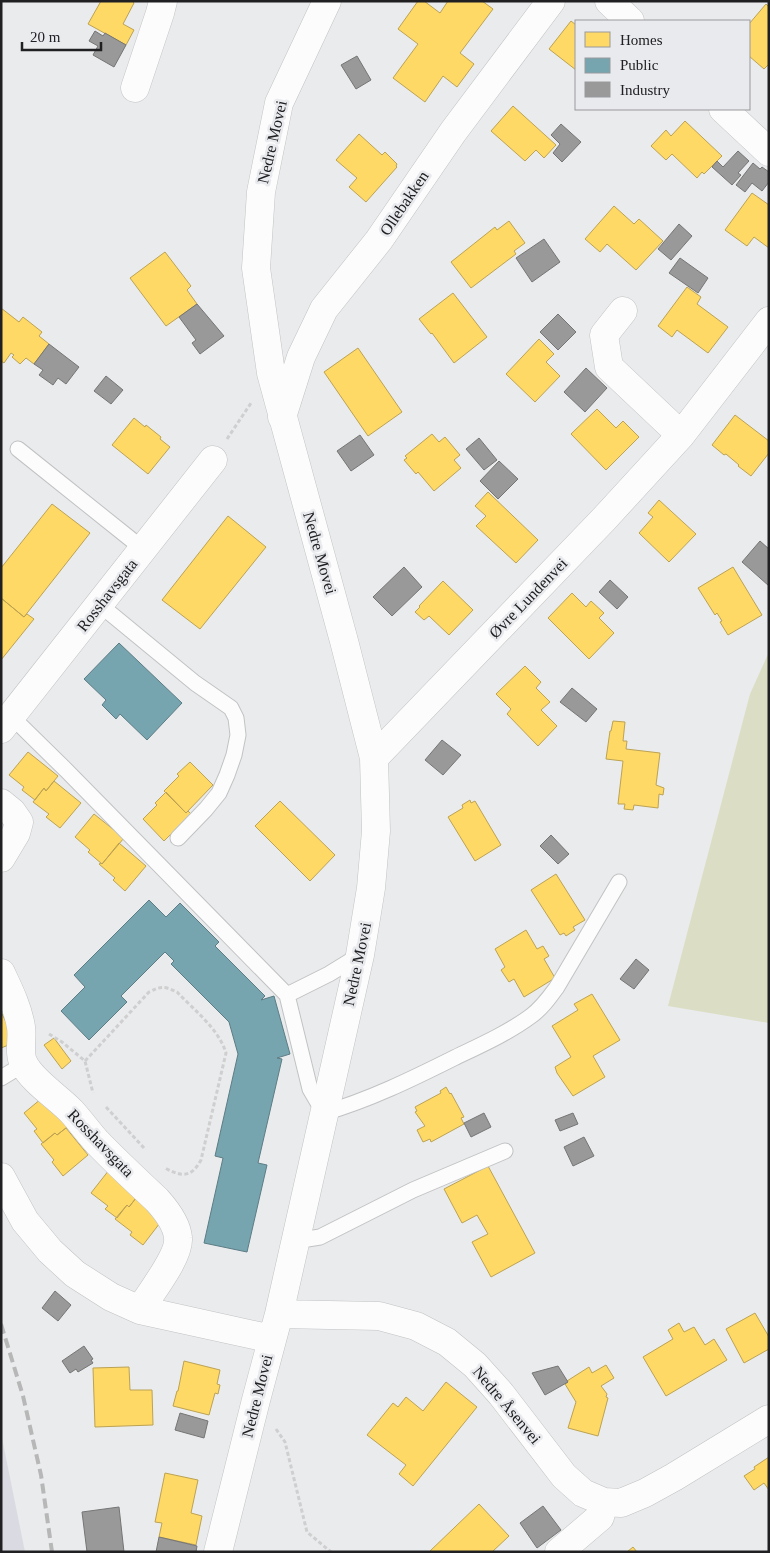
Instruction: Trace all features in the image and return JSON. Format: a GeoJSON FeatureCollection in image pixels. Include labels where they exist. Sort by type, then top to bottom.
{"type":"FeatureCollection","features":[{"type":"Feature","properties":{"kind":"street"},"geometry":{"type":"LineString","coordinates":[[135,88],[163,1]]}},
{"type":"Feature","properties":{"kind":"street","name":"Nedre Movei"},"geometry":{"type":"LineString","coordinates":[[218,1552],[256,1400],[280,1314],[360,955],[371,888],[376,831],[374,758],[271,373],[256,268],[261,192],[280,103],[327,1]]}},
{"type":"Feature","properties":{"kind":"street","name":"Ollebakken"},"geometry":{"type":"LineString","coordinates":[[282,417],[301,357],[324,309],[379,240],[453,132],[551,1]]}},
{"type":"Feature","properties":{"kind":"street"},"geometry":{"type":"LineString","coordinates":[[609,1],[629,20]]}},
{"type":"Feature","properties":{"kind":"street"},"geometry":{"type":"LineString","coordinates":[[724,110],[769,152]]}},
{"type":"Feature","properties":{"kind":"street"},"geometry":{"type":"LineString","coordinates":[[623,311],[604,335],[609,367],[681,435]]}},
{"type":"Feature","properties":{"kind":"street","name":"Øvre Lundenvei"},"geometry":{"type":"LineString","coordinates":[[374,758],[604,519],[681,435],[769,321]]}},
{"type":"Feature","properties":{"kind":"street","name":"Rosshavsgata"},"geometry":{"type":"LineString","coordinates":[[6,723],[213,460]]}},
{"type":"Feature","properties":{"kind":"street"},"geometry":{"type":"LineString","coordinates":[[1,803],[12,812],[18,822],[16,833],[1,858]]}},
{"type":"Feature","properties":{"kind":"street"},"geometry":{"type":"LineString","coordinates":[[1,973],[15,1004],[22,1029],[21,1055],[24,1064]]}},
{"type":"Feature","properties":{"kind":"street","name":"Rosshavsgata"},"geometry":{"type":"LineString","coordinates":[[24,1064],[33,1078],[56,1096],[73,1113],[96,1140],[164,1208],[170,1218],[178,1238],[177,1248],[140,1310]]}},
{"type":"Feature","properties":{"kind":"street"},"geometry":{"type":"LineString","coordinates":[[1,1177],[25,1221],[50,1251],[74,1274],[111,1297],[140,1310],[272,1339]]}},
{"type":"Feature","properties":{"kind":"street","name":"Nedre Åsenvei"},"geometry":{"type":"LineString","coordinates":[[280,1314],[378,1316],[416,1326],[447,1342],[475,1365],[501,1394],[564,1476],[583,1493],[604,1502],[621,1503],[644,1493],[674,1477],[769,1419]]}},
{"type":"Feature","properties":{"kind":"street"},"geometry":{"type":"LineString","coordinates":[[559,1552],[600,1517],[604,1502]]}},
{"type":"Feature","properties":{"kind":"lane"},"geometry":{"type":"LineString","coordinates":[[18,449],[143,549]]}},
{"type":"Feature","properties":{"kind":"lane"},"geometry":{"type":"LineString","coordinates":[[99,604],[231,708],[236,718],[238,735],[234,755],[219,793],[178,838]]}},
{"type":"Feature","properties":{"kind":"lane"},"geometry":{"type":"LineString","coordinates":[[6,723],[66,770],[287,995],[310,1089],[324,1113],[344,1107],[428,1071],[505,1033],[532,1015],[546,1002],[557,987],[619,882]]}},
{"type":"Feature","properties":{"kind":"lane"},"geometry":{"type":"LineString","coordinates":[[287,995],[329,974],[360,955]]}},
{"type":"Feature","properties":{"kind":"lane"},"geometry":{"type":"LineString","coordinates":[[1,1078],[24,1064]]}},
{"type":"Feature","properties":{"kind":"lane"},"geometry":{"type":"LineString","coordinates":[[295,1241],[320,1237],[413,1190],[505,1151]]}},
{"type":"Feature","properties":{"kind":"path"},"geometry":{"type":"LineString","coordinates":[[213,460],[271,373]]}},
{"type":"Feature","properties":{"kind":"path"},"geometry":{"type":"LineString","coordinates":[[85,1061],[148,992],[160,986],[176,992],[217,1034],[226,1053],[201,1160],[195,1170],[188,1174],[176,1174],[162,1166]]}},
{"type":"Feature","properties":{"kind":"path"},"geometry":{"type":"LineString","coordinates":[[22,1029],[47,1033],[62,1042],[85,1061],[92,1093],[99,1100]]}},
{"type":"Feature","properties":{"kind":"path"},"geometry":{"type":"LineString","coordinates":[[105,1106],[149,1153]]}},
{"type":"Feature","properties":{"kind":"path"},"geometry":{"type":"LineString","coordinates":[[256,1400],[285,1442],[307,1532],[331,1552]]}},
{"type":"Feature","properties":{"kind":"shaded area"},"geometry":{"type":"Polygon","coordinates":[[[1,1433],[25,1552],[1,1552],[1,1433]]]}},
{"type":"Feature","properties":{"kind":"green space"},"geometry":{"type":"Polygon","coordinates":[[[769,652],[769,1023],[668,1006],[750,694],[769,652]]]}},
{"type":"Feature","properties":{"kind":"building: Homes"},"geometry":{"type":"Polygon","coordinates":[[[101,1],[132,1],[134,3],[123,24],[134,30],[126,45],[88,24],[101,1]]]}},
{"type":"Feature","properties":{"kind":"building: Homes"},"geometry":{"type":"Polygon","coordinates":[[[418,1],[424,1],[440,13],[448,1],[482,1],[493,9],[460,53],[474,64],[457,87],[443,76],[425,102],[393,78],[418,44],[398,29],[418,1]]]}},
{"type":"Feature","properties":{"kind":"building: Homes"},"geometry":{"type":"Polygon","coordinates":[[[766,4],[769,7],[769,64],[764,69],[750,57],[750,23],[766,4]]]}},
{"type":"Feature","properties":{"kind":"building: Homes"},"geometry":{"type":"Polygon","coordinates":[[[571,21],[575,24],[575,69],[549,49],[571,21]]]}},
{"type":"Feature","properties":{"kind":"building: Homes"},"geometry":{"type":"Polygon","coordinates":[[[513,106],[556,145],[544,158],[536,150],[525,161],[491,131],[513,106]]]}},
{"type":"Feature","properties":{"kind":"building: Homes"},"geometry":{"type":"Polygon","coordinates":[[[685,121],[722,156],[704,174],[702,172],[697,178],[672,154],[666,160],[651,146],[666,130],[671,136],[685,121]]]}},
{"type":"Feature","properties":{"kind":"building: Homes"},"geometry":{"type":"Polygon","coordinates":[[[359,134],[382,155],[385,152],[397,164],[397,167],[366,202],[349,187],[357,178],[336,160],[359,134]]]}},
{"type":"Feature","properties":{"kind":"building: Homes"},"geometry":{"type":"Polygon","coordinates":[[[752,193],[769,205],[769,248],[754,237],[747,246],[725,230],[752,193]]]}},
{"type":"Feature","properties":{"kind":"building: Homes"},"geometry":{"type":"Polygon","coordinates":[[[614,206],[634,224],[639,219],[663,241],[636,270],[607,244],[600,252],[585,239],[614,206]]]}},
{"type":"Feature","properties":{"kind":"building: Homes"},"geometry":{"type":"Polygon","coordinates":[[[509,221],[525,243],[514,251],[516,254],[471,288],[451,262],[495,227],[497,230],[509,221]]]}},
{"type":"Feature","properties":{"kind":"building: Homes"},"geometry":{"type":"Polygon","coordinates":[[[165,252],[191,286],[187,290],[197,304],[166,326],[130,278],[165,252]]]}},
{"type":"Feature","properties":{"kind":"building: Homes"},"geometry":{"type":"Polygon","coordinates":[[[687,287],[701,297],[697,304],[728,327],[708,353],[677,330],[672,337],[658,326],[687,287]]]}},
{"type":"Feature","properties":{"kind":"building: Homes"},"geometry":{"type":"Polygon","coordinates":[[[453,293],[487,337],[454,363],[419,319],[453,293]]]}},
{"type":"Feature","properties":{"kind":"building: Homes"},"geometry":{"type":"Polygon","coordinates":[[[1,308],[19,322],[23,317],[42,332],[39,336],[49,344],[34,364],[26,358],[20,364],[12,357],[14,355],[11,353],[4,363],[1,361],[1,308]]]}},
{"type":"Feature","properties":{"kind":"building: Homes"},"geometry":{"type":"Polygon","coordinates":[[[539,339],[554,354],[546,362],[560,376],[535,402],[506,374],[539,339]]]}},
{"type":"Feature","properties":{"kind":"building: Homes"},"geometry":{"type":"Polygon","coordinates":[[[358,348],[402,412],[368,436],[324,372],[358,348]]]}},
{"type":"Feature","properties":{"kind":"building: Homes"},"geometry":{"type":"Polygon","coordinates":[[[597,409],[616,428],[623,421],[639,437],[606,470],[571,434],[597,409]]]}},
{"type":"Feature","properties":{"kind":"building: Homes"},"geometry":{"type":"Polygon","coordinates":[[[735,415],[769,441],[769,453],[751,476],[726,454],[724,455],[712,445],[735,415]]]}},
{"type":"Feature","properties":{"kind":"building: Homes"},"geometry":{"type":"Polygon","coordinates":[[[134,418],[161,437],[160,439],[170,447],[148,474],[112,445],[134,418]]]}},
{"type":"Feature","properties":{"kind":"building: Homes"},"geometry":{"type":"Polygon","coordinates":[[[432,434],[439,442],[445,437],[460,455],[454,460],[461,468],[434,491],[418,472],[416,474],[404,460],[407,458],[405,456],[432,434]]]}},
{"type":"Feature","properties":{"kind":"building: Homes"},"geometry":{"type":"Polygon","coordinates":[[[488,492],[538,540],[516,563],[476,526],[486,516],[475,506],[488,492]]]}},
{"type":"Feature","properties":{"kind":"building: Homes"},"geometry":{"type":"Polygon","coordinates":[[[659,500],[696,534],[669,562],[639,533],[653,517],[648,513],[659,500]]]}},
{"type":"Feature","properties":{"kind":"building: Homes"},"geometry":{"type":"Polygon","coordinates":[[[52,504],[90,533],[24,617],[1,598],[1,568],[52,504]]]}},
{"type":"Feature","properties":{"kind":"building: Homes"},"geometry":{"type":"Polygon","coordinates":[[[228,516],[266,547],[200,629],[162,600],[228,516]]]}},
{"type":"Feature","properties":{"kind":"building: Homes"},"geometry":{"type":"Polygon","coordinates":[[[733,567],[762,615],[728,635],[717,613],[715,615],[698,588],[733,567]]]}},
{"type":"Feature","properties":{"kind":"building: Homes"},"geometry":{"type":"Polygon","coordinates":[[[443,581],[473,610],[449,635],[429,616],[424,620],[415,612],[443,581]]]}},
{"type":"Feature","properties":{"kind":"building: Homes"},"geometry":{"type":"Polygon","coordinates":[[[572,593],[586,607],[591,601],[604,613],[599,618],[614,633],[589,659],[548,618],[572,593]]]}},
{"type":"Feature","properties":{"kind":"building: Homes"},"geometry":{"type":"Polygon","coordinates":[[[1,598],[24,617],[27,614],[34,619],[1,660],[1,598]]]}},
{"type":"Feature","properties":{"kind":"building: Homes"},"geometry":{"type":"Polygon","coordinates":[[[525,666],[541,682],[536,688],[550,702],[541,710],[557,726],[538,746],[507,714],[511,709],[496,694],[525,666]]]}},
{"type":"Feature","properties":{"kind":"building: Homes"},"geometry":{"type":"Polygon","coordinates":[[[613,721],[625,722],[623,741],[627,741],[626,749],[660,753],[656,785],[664,788],[663,795],[659,794],[658,808],[634,805],[633,810],[624,809],[625,804],[618,804],[623,761],[606,759],[613,721]]]}},
{"type":"Feature","properties":{"kind":"building: Homes"},"geometry":{"type":"Polygon","coordinates":[[[28,752],[58,776],[46,791],[44,788],[35,800],[22,790],[24,787],[9,775],[28,752]]]}},
{"type":"Feature","properties":{"kind":"building: Homes"},"geometry":{"type":"Polygon","coordinates":[[[190,762],[213,785],[186,813],[164,791],[179,776],[177,774],[190,762]]]}},
{"type":"Feature","properties":{"kind":"building: Homes"},"geometry":{"type":"Polygon","coordinates":[[[54,781],[81,803],[60,828],[46,817],[49,814],[33,802],[44,788],[46,791],[54,781]]]}},
{"type":"Feature","properties":{"kind":"building: Homes"},"geometry":{"type":"Polygon","coordinates":[[[166,792],[186,813],[188,811],[191,814],[164,841],[143,819],[157,805],[155,803],[166,792]]]}},
{"type":"Feature","properties":{"kind":"building: Homes"},"geometry":{"type":"Polygon","coordinates":[[[470,800],[471,803],[475,801],[501,845],[475,861],[448,817],[463,808],[462,805],[470,800]]]}},
{"type":"Feature","properties":{"kind":"building: Homes"},"geometry":{"type":"Polygon","coordinates":[[[280,801],[335,855],[310,881],[255,826],[280,801]]]}},
{"type":"Feature","properties":{"kind":"building: Homes"},"geometry":{"type":"Polygon","coordinates":[[[94,814],[124,838],[102,864],[75,837],[94,814]]]}},
{"type":"Feature","properties":{"kind":"building: Homes"},"geometry":{"type":"Polygon","coordinates":[[[119,843],[146,866],[125,891],[113,880],[115,878],[99,864],[102,864],[119,843]]]}},
{"type":"Feature","properties":{"kind":"building: Homes"},"geometry":{"type":"Polygon","coordinates":[[[556,874],[585,920],[573,927],[575,930],[566,936],[564,933],[560,935],[531,890],[556,874]]]}},
{"type":"Feature","properties":{"kind":"building: Homes"},"geometry":{"type":"Polygon","coordinates":[[[526,930],[537,949],[543,946],[549,956],[544,959],[555,978],[524,997],[514,979],[509,982],[501,970],[505,967],[495,949],[526,930]]]}},
{"type":"Feature","properties":{"kind":"building: Homes"},"geometry":{"type":"Polygon","coordinates":[[[592,994],[620,1040],[593,1056],[605,1077],[573,1096],[555,1067],[571,1057],[552,1026],[578,1010],[574,1004],[592,994]]]}},
{"type":"Feature","properties":{"kind":"building: Homes"},"geometry":{"type":"Polygon","coordinates":[[[1,1012],[16,1042],[1,1048],[1,1012]]]}},
{"type":"Feature","properties":{"kind":"building: Homes"},"geometry":{"type":"Polygon","coordinates":[[[54,1038],[71,1061],[62,1069],[44,1045],[54,1038]]]}},
{"type":"Feature","properties":{"kind":"building: Homes"},"geometry":{"type":"Polygon","coordinates":[[[446,1087],[464,1117],[461,1118],[464,1124],[431,1142],[430,1139],[423,1142],[417,1130],[425,1126],[415,1112],[417,1111],[415,1107],[441,1093],[440,1091],[446,1087]]]}},
{"type":"Feature","properties":{"kind":"building: Homes"},"geometry":{"type":"Polygon","coordinates":[[[47,1094],[71,1124],[57,1135],[55,1133],[43,1143],[34,1131],[37,1129],[24,1113],[47,1094]]]}},
{"type":"Feature","properties":{"kind":"building: Homes"},"geometry":{"type":"Polygon","coordinates":[[[66,1128],[88,1155],[63,1176],[52,1162],[54,1160],[41,1144],[55,1133],[57,1135],[66,1128]]]}},
{"type":"Feature","properties":{"kind":"building: Homes"},"geometry":{"type":"Polygon","coordinates":[[[488,1166],[535,1253],[491,1277],[472,1242],[488,1234],[477,1215],[462,1223],[444,1189],[488,1166]]]}},
{"type":"Feature","properties":{"kind":"building: Homes"},"geometry":{"type":"Polygon","coordinates":[[[109,1170],[140,1193],[117,1218],[105,1209],[108,1206],[91,1193],[109,1170]]]}},
{"type":"Feature","properties":{"kind":"building: Homes"},"geometry":{"type":"Polygon","coordinates":[[[136,1198],[163,1219],[143,1245],[130,1235],[132,1232],[115,1219],[136,1198]]]}},
{"type":"Feature","properties":{"kind":"building: Homes"},"geometry":{"type":"Polygon","coordinates":[[[755,1313],[769,1337],[769,1349],[744,1363],[726,1329],[755,1313]]]}},
{"type":"Feature","properties":{"kind":"building: Homes"},"geometry":{"type":"Polygon","coordinates":[[[679,1323],[684,1332],[694,1327],[705,1345],[714,1339],[727,1360],[666,1396],[643,1357],[673,1339],[668,1330],[679,1323]]]}},
{"type":"Feature","properties":{"kind":"building: Homes"},"geometry":{"type":"Polygon","coordinates":[[[184,1361],[220,1370],[217,1384],[220,1385],[218,1394],[215,1393],[209,1415],[173,1406],[184,1361]]]}},
{"type":"Feature","properties":{"kind":"building: Homes"},"geometry":{"type":"Polygon","coordinates":[[[606,1365],[614,1378],[601,1386],[608,1398],[598,1436],[568,1428],[576,1402],[565,1384],[589,1367],[592,1373],[606,1365]]]}},
{"type":"Feature","properties":{"kind":"building: Homes"},"geometry":{"type":"Polygon","coordinates":[[[129,1367],[130,1390],[152,1390],[153,1425],[95,1427],[93,1368],[129,1367]]]}},
{"type":"Feature","properties":{"kind":"building: Homes"},"geometry":{"type":"Polygon","coordinates":[[[446,1382],[477,1407],[413,1486],[399,1474],[406,1465],[367,1435],[393,1403],[398,1407],[406,1397],[423,1411],[446,1382]]]}},
{"type":"Feature","properties":{"kind":"building: Homes"},"geometry":{"type":"Polygon","coordinates":[[[769,1457],[769,1490],[764,1483],[754,1490],[744,1476],[769,1457]]]}},
{"type":"Feature","properties":{"kind":"building: Homes"},"geometry":{"type":"Polygon","coordinates":[[[165,1473],[198,1480],[191,1513],[202,1516],[196,1545],[159,1537],[162,1523],[155,1522],[165,1473]]]}},
{"type":"Feature","properties":{"kind":"building: Homes"},"geometry":{"type":"Polygon","coordinates":[[[479,1504],[509,1536],[492,1552],[429,1552],[479,1504]]]}},
{"type":"Feature","properties":{"kind":"building: Homes"},"geometry":{"type":"Polygon","coordinates":[[[633,1547],[637,1552],[627,1552],[633,1547]]]}},
{"type":"Feature","properties":{"kind":"building: Public"},"geometry":{"type":"Polygon","coordinates":[[[119,643],[182,703],[147,740],[120,714],[116,719],[102,705],[106,700],[84,679],[119,643]]]}},
{"type":"Feature","properties":{"kind":"building: Public"},"geometry":{"type":"Polygon","coordinates":[[[149,900],[166,917],[180,903],[219,942],[215,946],[265,996],[261,1000],[274,996],[290,1054],[277,1058],[282,1059],[258,1163],[267,1165],[247,1252],[204,1243],[223,1158],[215,1156],[238,1054],[229,1022],[171,964],[174,961],[165,952],[121,996],[127,1002],[89,1040],[61,1011],[85,987],[74,975],[149,900]]]}},
{"type":"Feature","properties":{"kind":"building: Industry"},"geometry":{"type":"Polygon","coordinates":[[[95,31],[103,36],[105,33],[126,45],[114,67],[93,55],[98,46],[89,41],[95,31]]]}},
{"type":"Feature","properties":{"kind":"building: Industry"},"geometry":{"type":"Polygon","coordinates":[[[357,56],[371,80],[356,89],[341,65],[357,56]]]}},
{"type":"Feature","properties":{"kind":"building: Industry"},"geometry":{"type":"Polygon","coordinates":[[[561,124],[581,142],[562,162],[553,153],[560,144],[551,135],[561,124]]]}},
{"type":"Feature","properties":{"kind":"building: Industry"},"geometry":{"type":"Polygon","coordinates":[[[738,151],[749,161],[738,173],[741,175],[732,185],[712,167],[717,161],[723,167],[738,151]]]}},
{"type":"Feature","properties":{"kind":"building: Industry"},"geometry":{"type":"Polygon","coordinates":[[[753,163],[760,169],[762,167],[769,172],[769,182],[762,191],[752,183],[745,192],[736,185],[753,163]]]}},
{"type":"Feature","properties":{"kind":"building: Industry"},"geometry":{"type":"Polygon","coordinates":[[[679,224],[692,236],[671,260],[658,249],[679,224]]]}},
{"type":"Feature","properties":{"kind":"building: Industry"},"geometry":{"type":"Polygon","coordinates":[[[544,239],[560,262],[532,282],[516,258],[544,239]]]}},
{"type":"Feature","properties":{"kind":"building: Industry"},"geometry":{"type":"Polygon","coordinates":[[[680,258],[708,278],[698,293],[669,273],[680,258]]]}},
{"type":"Feature","properties":{"kind":"building: Industry"},"geometry":{"type":"Polygon","coordinates":[[[197,304],[224,336],[200,354],[192,343],[196,340],[179,317],[197,304]]]}},
{"type":"Feature","properties":{"kind":"building: Industry"},"geometry":{"type":"Polygon","coordinates":[[[558,314],[576,332],[558,350],[540,332],[558,314]]]}},
{"type":"Feature","properties":{"kind":"building: Industry"},"geometry":{"type":"Polygon","coordinates":[[[49,344],[79,367],[66,384],[58,378],[53,385],[39,375],[43,370],[34,364],[49,344]]]}},
{"type":"Feature","properties":{"kind":"building: Industry"},"geometry":{"type":"Polygon","coordinates":[[[586,368],[607,388],[585,412],[564,392],[586,368]]]}},
{"type":"Feature","properties":{"kind":"building: Industry"},"geometry":{"type":"Polygon","coordinates":[[[106,376],[123,390],[111,404],[94,391],[106,376]]]}},
{"type":"Feature","properties":{"kind":"building: Industry"},"geometry":{"type":"Polygon","coordinates":[[[360,435],[374,455],[351,471],[337,451],[360,435]]]}},
{"type":"Feature","properties":{"kind":"building: Industry"},"geometry":{"type":"Polygon","coordinates":[[[479,438],[497,460],[484,470],[466,449],[479,438]]]}},
{"type":"Feature","properties":{"kind":"building: Industry"},"geometry":{"type":"Polygon","coordinates":[[[499,461],[518,479],[498,499],[480,481],[499,461]]]}},
{"type":"Feature","properties":{"kind":"building: Industry"},"geometry":{"type":"Polygon","coordinates":[[[760,541],[769,549],[769,586],[742,562],[760,541]]]}},
{"type":"Feature","properties":{"kind":"building: Industry"},"geometry":{"type":"Polygon","coordinates":[[[404,567],[422,587],[392,616],[373,597],[404,567]]]}},
{"type":"Feature","properties":{"kind":"building: Industry"},"geometry":{"type":"Polygon","coordinates":[[[610,580],[628,597],[617,609],[599,592],[610,580]]]}},
{"type":"Feature","properties":{"kind":"building: Industry"},"geometry":{"type":"Polygon","coordinates":[[[572,688],[597,709],[586,722],[560,702],[572,688]]]}},
{"type":"Feature","properties":{"kind":"building: Industry"},"geometry":{"type":"Polygon","coordinates":[[[442,740],[461,755],[443,775],[425,760],[442,740]]]}},
{"type":"Feature","properties":{"kind":"building: Industry"},"geometry":{"type":"Polygon","coordinates":[[[551,835],[569,854],[558,864],[540,846],[551,835]]]}},
{"type":"Feature","properties":{"kind":"building: Industry"},"geometry":{"type":"Polygon","coordinates":[[[636,959],[649,970],[634,989],[620,979],[636,959]]]}},
{"type":"Feature","properties":{"kind":"building: Industry"},"geometry":{"type":"Polygon","coordinates":[[[484,1113],[491,1127],[471,1137],[464,1123],[484,1113]]]}},
{"type":"Feature","properties":{"kind":"building: Industry"},"geometry":{"type":"Polygon","coordinates":[[[573,1113],[578,1124],[560,1131],[555,1120],[573,1113]]]}},
{"type":"Feature","properties":{"kind":"building: Industry"},"geometry":{"type":"Polygon","coordinates":[[[584,1137],[594,1156],[573,1166],[564,1147],[584,1137]]]}},
{"type":"Feature","properties":{"kind":"building: Industry"},"geometry":{"type":"Polygon","coordinates":[[[55,1291],[71,1305],[58,1321],[42,1308],[55,1291]]]}},
{"type":"Feature","properties":{"kind":"building: Industry"},"geometry":{"type":"Polygon","coordinates":[[[84,1346],[93,1359],[91,1360],[93,1363],[78,1372],[76,1369],[70,1373],[62,1361],[84,1346]]]}},
{"type":"Feature","properties":{"kind":"building: Industry"},"geometry":{"type":"Polygon","coordinates":[[[558,1366],[568,1382],[545,1395],[532,1373],[558,1366]]]}},
{"type":"Feature","properties":{"kind":"building: Industry"},"geometry":{"type":"Polygon","coordinates":[[[180,1413],[208,1421],[204,1438],[175,1430],[180,1413]]]}},
{"type":"Feature","properties":{"kind":"building: Industry"},"geometry":{"type":"Polygon","coordinates":[[[543,1506],[561,1530],[537,1548],[520,1523],[543,1506]]]}},
{"type":"Feature","properties":{"kind":"building: Industry"},"geometry":{"type":"Polygon","coordinates":[[[119,1507],[124,1552],[87,1552],[82,1512],[119,1507]]]}},
{"type":"Feature","properties":{"kind":"building: Industry"},"geometry":{"type":"Polygon","coordinates":[[[159,1537],[197,1546],[196,1552],[156,1552],[159,1537]]]}},
{"type":"Feature","properties":{"kind":"railway"},"geometry":{"type":"LineString","coordinates":[[1,1324],[23,1396],[41,1475],[52,1552]]}}]}
